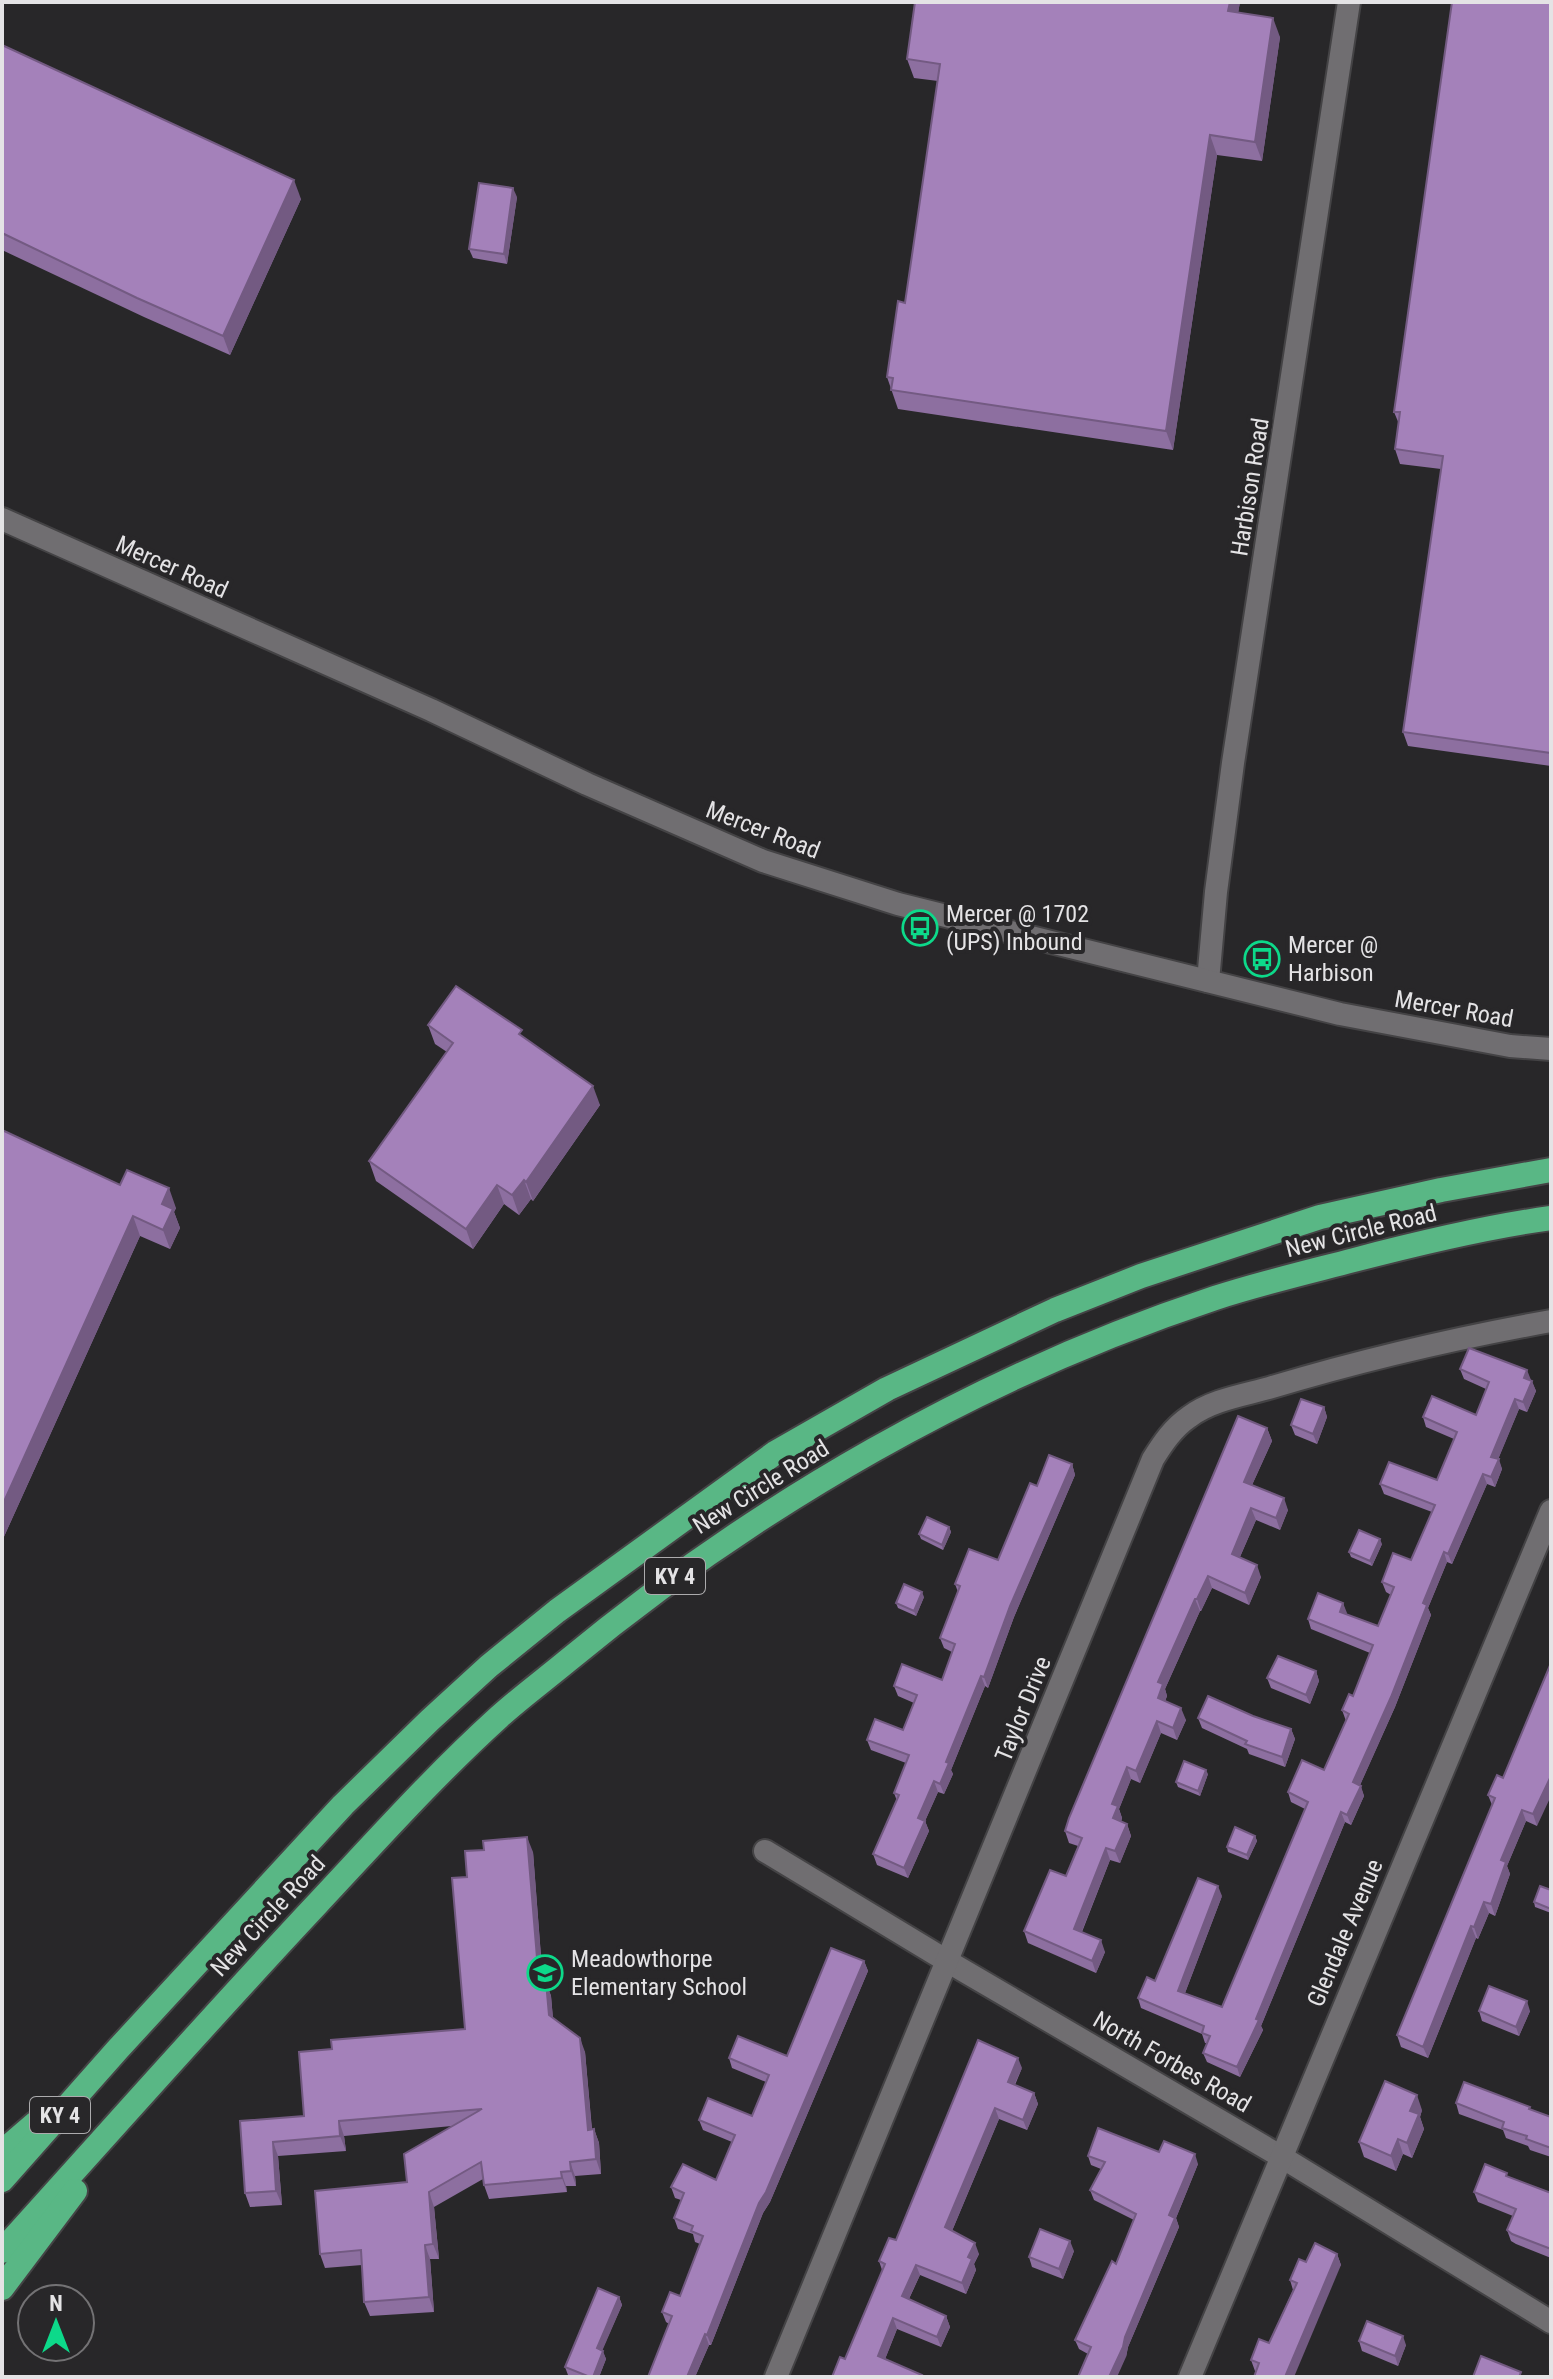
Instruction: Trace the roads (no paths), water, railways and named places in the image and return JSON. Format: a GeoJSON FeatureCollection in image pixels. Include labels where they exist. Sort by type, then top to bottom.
{"type":"FeatureCollection","features":[{"type":"Feature","properties":{"kind":"highway","name":"New Circle Road"},"geometry":{"type":"LineString","coordinates":[[2,2180],[343,1805],[440,1711],[557,1611],[775,1453],[887,1389],[1055,1310],[1141,1276],[1320,1217],[1551,1170]]}},
{"type":"Feature","properties":{"kind":"highway","name":"New Circle Road"},"geometry":{"type":"LineString","coordinates":[[2,2251],[367,1850],[500,1716],[691,1564],[787,1501],[899,1435],[1003,1384],[1137,1327],[1216,1298],[1318,1269],[1414,1244],[1551,1218]]}},
{"type":"Feature","properties":{"kind":"highway"},"geometry":{"type":"LineString","coordinates":[[2,2152],[118,2049]]}},
{"type":"Feature","properties":{"kind":"highway"},"geometry":{"type":"LineString","coordinates":[[2,2288],[166,2069]]}},
{"type":"Feature","properties":{"kind":"street","name":"Harbison Road"},"geometry":{"type":"LineString","coordinates":[[1208,981],[1233,763],[1349,2]]}},
{"type":"Feature","properties":{"kind":"street","name":"Mercer Road"},"geometry":{"type":"LineString","coordinates":[[2,519],[763,861],[898,904],[1340,1014],[1436,1034],[1551,1049]]}},
{"type":"Feature","properties":{"kind":"street","name":"Taylor Drive"},"geometry":{"type":"LineString","coordinates":[[776,2377],[1153,1459],[1165,1439],[1190,1416],[1216,1404],[1296,1379],[1450,1339],[1551,1321]]}},
{"type":"Feature","properties":{"kind":"street","name":"Glendale Avenue"},"geometry":{"type":"LineString","coordinates":[[1190,2377],[1551,1511]]}},
{"type":"Feature","properties":{"kind":"street","name":"North Forbes Road"},"geometry":{"type":"LineString","coordinates":[[765,1851],[1280,2156],[1551,2322]]}},
{"type":"Feature","properties":{"kind":"place","name":"Mercer @ 1702 (UPS) Inbound"},"geometry":{"type":"Point","coordinates":[920,928]}},
{"type":"Feature","properties":{"kind":"place","name":"Mercer @ Harbison"},"geometry":{"type":"Point","coordinates":[1262,959]}},
{"type":"Feature","properties":{"kind":"place","name":"Meadowthorpe Elementary School"},"geometry":{"type":"Point","coordinates":[545,1973]}}]}
